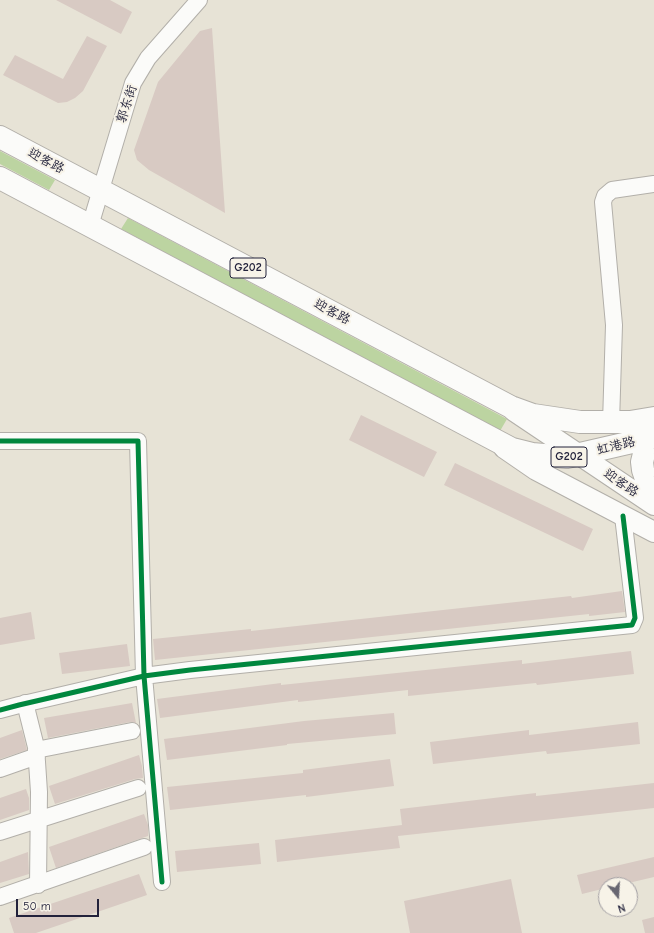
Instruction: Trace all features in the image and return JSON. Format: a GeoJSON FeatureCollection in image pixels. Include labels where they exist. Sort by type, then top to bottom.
{"type":"FeatureCollection","features":[{"type":"Feature","properties":{"kind":"highway","name":"迎客路"},"geometry":{"type":"LineString","coordinates":[[0,137],[495,399]]}},
{"type":"Feature","properties":{"kind":"highway","name":"迎客路"},"geometry":{"type":"LineString","coordinates":[[0,178],[487,436]]}},
{"type":"Feature","properties":{"kind":"highway","name":"虹港路"},"geometry":{"type":"LineString","coordinates":[[495,399],[533,415],[580,422],[611,423],[654,418]]}},
{"type":"Feature","properties":{"kind":"highway","name":"虹港路"},"geometry":{"type":"LineString","coordinates":[[487,436],[512,449],[532,454],[567,457],[654,438]]}},
{"type":"Feature","properties":{"kind":"highway"},"geometry":{"type":"LineString","coordinates":[[654,438],[646,446],[642,462],[646,479],[654,487]]}},
{"type":"Feature","properties":{"kind":"main road","name":"迎客路"},"geometry":{"type":"LineString","coordinates":[[495,399],[654,505]]}},
{"type":"Feature","properties":{"kind":"main road","name":"迎客路"},"geometry":{"type":"LineString","coordinates":[[487,436],[536,470],[654,532]]}},
{"type":"Feature","properties":{"kind":"street","name":"郭东街"},"geometry":{"type":"LineString","coordinates":[[90,226],[133,83],[148,58],[199,0]]}},
{"type":"Feature","properties":{"kind":"street"},"geometry":{"type":"LineString","coordinates":[[611,423],[614,325],[603,202],[605,196],[612,190],[654,184]]}},
{"type":"Feature","properties":{"kind":"street"},"geometry":{"type":"LineString","coordinates":[[0,441],[138,441],[144,676],[162,882]]}},
{"type":"Feature","properties":{"kind":"street"},"geometry":{"type":"LineString","coordinates":[[0,710],[144,676],[632,625],[635,618],[623,516]]}},
{"type":"Feature","properties":{"kind":"street"},"geometry":{"type":"LineString","coordinates":[[25,703],[36,753],[39,792],[38,885]]}},
{"type":"Feature","properties":{"kind":"street"},"geometry":{"type":"LineString","coordinates":[[0,770],[36,753],[132,731]]}},
{"type":"Feature","properties":{"kind":"street"},"geometry":{"type":"LineString","coordinates":[[0,832],[138,788]]}},
{"type":"Feature","properties":{"kind":"street"},"geometry":{"type":"LineString","coordinates":[[0,897],[144,847]]}},
{"type":"Feature","properties":{"kind":"green space"},"geometry":{"type":"Polygon","coordinates":[[[0,151],[55,180],[49,190],[0,164],[0,151]]]}},
{"type":"Feature","properties":{"kind":"green space"},"geometry":{"type":"Polygon","coordinates":[[[128,218],[507,419],[500,431],[121,229],[128,218]]]}},
{"type":"Feature","properties":{"kind":"building"},"geometry":{"type":"Polygon","coordinates":[[[56,0],[110,0],[132,12],[121,34],[56,0]]]}},
{"type":"Feature","properties":{"kind":"building"},"geometry":{"type":"Polygon","coordinates":[[[212,28],[225,213],[149,170],[137,160],[134,150],[158,82],[200,31],[212,28]]]}},
{"type":"Feature","properties":{"kind":"building"},"geometry":{"type":"Polygon","coordinates":[[[87,36],[107,46],[83,91],[75,98],[67,102],[58,103],[3,75],[15,55],[63,79],[87,36]]]}},
{"type":"Feature","properties":{"kind":"building"},"geometry":{"type":"Polygon","coordinates":[[[361,415],[437,452],[424,477],[349,440],[361,415]]]}},
{"type":"Feature","properties":{"kind":"building"},"geometry":{"type":"Polygon","coordinates":[[[455,463],[593,529],[583,551],[444,485],[455,463]]]}},
{"type":"Feature","properties":{"kind":"building"},"geometry":{"type":"Polygon","coordinates":[[[622,591],[625,612],[589,616],[589,614],[155,660],[153,639],[251,629],[251,631],[571,596],[572,598],[622,591]]]}},
{"type":"Feature","properties":{"kind":"building"},"geometry":{"type":"Polygon","coordinates":[[[31,612],[35,639],[0,645],[0,618],[31,612]]]}},
{"type":"Feature","properties":{"kind":"building"},"geometry":{"type":"Polygon","coordinates":[[[127,644],[130,666],[62,674],[59,653],[127,644]]]}},
{"type":"Feature","properties":{"kind":"building"},"geometry":{"type":"Polygon","coordinates":[[[631,651],[634,674],[537,685],[536,683],[408,696],[408,690],[298,702],[298,700],[160,718],[157,699],[281,683],[281,685],[522,660],[522,664],[631,651]]]}},
{"type":"Feature","properties":{"kind":"building"},"geometry":{"type":"Polygon","coordinates":[[[132,703],[136,723],[130,722],[48,738],[44,718],[132,703]]]}},
{"type":"Feature","properties":{"kind":"building"},"geometry":{"type":"Polygon","coordinates":[[[394,713],[396,734],[287,744],[167,760],[164,739],[304,721],[394,713]]]}},
{"type":"Feature","properties":{"kind":"building"},"geometry":{"type":"Polygon","coordinates":[[[638,722],[640,744],[547,754],[546,751],[433,764],[430,742],[529,730],[529,735],[638,722]]]}},
{"type":"Feature","properties":{"kind":"building"},"geometry":{"type":"Polygon","coordinates":[[[22,730],[27,750],[0,759],[0,738],[22,730]]]}},
{"type":"Feature","properties":{"kind":"building"},"geometry":{"type":"Polygon","coordinates":[[[139,755],[143,778],[135,779],[55,804],[49,786],[139,755]]]}},
{"type":"Feature","properties":{"kind":"building"},"geometry":{"type":"Polygon","coordinates":[[[390,759],[394,786],[306,797],[306,795],[170,810],[167,787],[303,773],[303,770],[390,759]]]}},
{"type":"Feature","properties":{"kind":"building"},"geometry":{"type":"Polygon","coordinates":[[[654,783],[654,808],[398,836],[400,848],[277,862],[275,840],[402,825],[400,809],[536,793],[536,796],[654,783]]]}},
{"type":"Feature","properties":{"kind":"building"},"geometry":{"type":"Polygon","coordinates":[[[26,789],[29,798],[29,810],[0,820],[0,798],[26,789]]]}},
{"type":"Feature","properties":{"kind":"building"},"geometry":{"type":"Polygon","coordinates":[[[144,814],[148,825],[148,836],[56,868],[49,847],[144,814]]]}},
{"type":"Feature","properties":{"kind":"building"},"geometry":{"type":"Polygon","coordinates":[[[259,843],[261,864],[177,872],[175,851],[259,843]]]}},
{"type":"Feature","properties":{"kind":"building"},"geometry":{"type":"Polygon","coordinates":[[[28,852],[29,874],[0,883],[0,862],[28,852]]]}},
{"type":"Feature","properties":{"kind":"building"},"geometry":{"type":"Polygon","coordinates":[[[654,857],[654,877],[638,881],[638,877],[598,877],[598,890],[582,894],[577,875],[654,857]]]}},
{"type":"Feature","properties":{"kind":"building"},"geometry":{"type":"Polygon","coordinates":[[[139,874],[147,895],[36,933],[14,933],[9,918],[139,874]]]}},
{"type":"Feature","properties":{"kind":"building"},"geometry":{"type":"Polygon","coordinates":[[[511,879],[522,933],[410,933],[404,901],[511,879]]]}},
{"type":"Feature","properties":{"kind":"building"},"geometry":{"type":"Polygon","coordinates":[[[654,917],[654,933],[645,933],[642,920],[654,917]]]}},
{"type":"Feature","properties":{"kind":"cycle path"},"geometry":{"type":"LineString","coordinates":[[0,441],[138,441],[144,676],[162,882]]}},
{"type":"Feature","properties":{"kind":"cycle path"},"geometry":{"type":"LineString","coordinates":[[0,710],[144,676],[632,625],[635,618],[623,516]]}}]}
